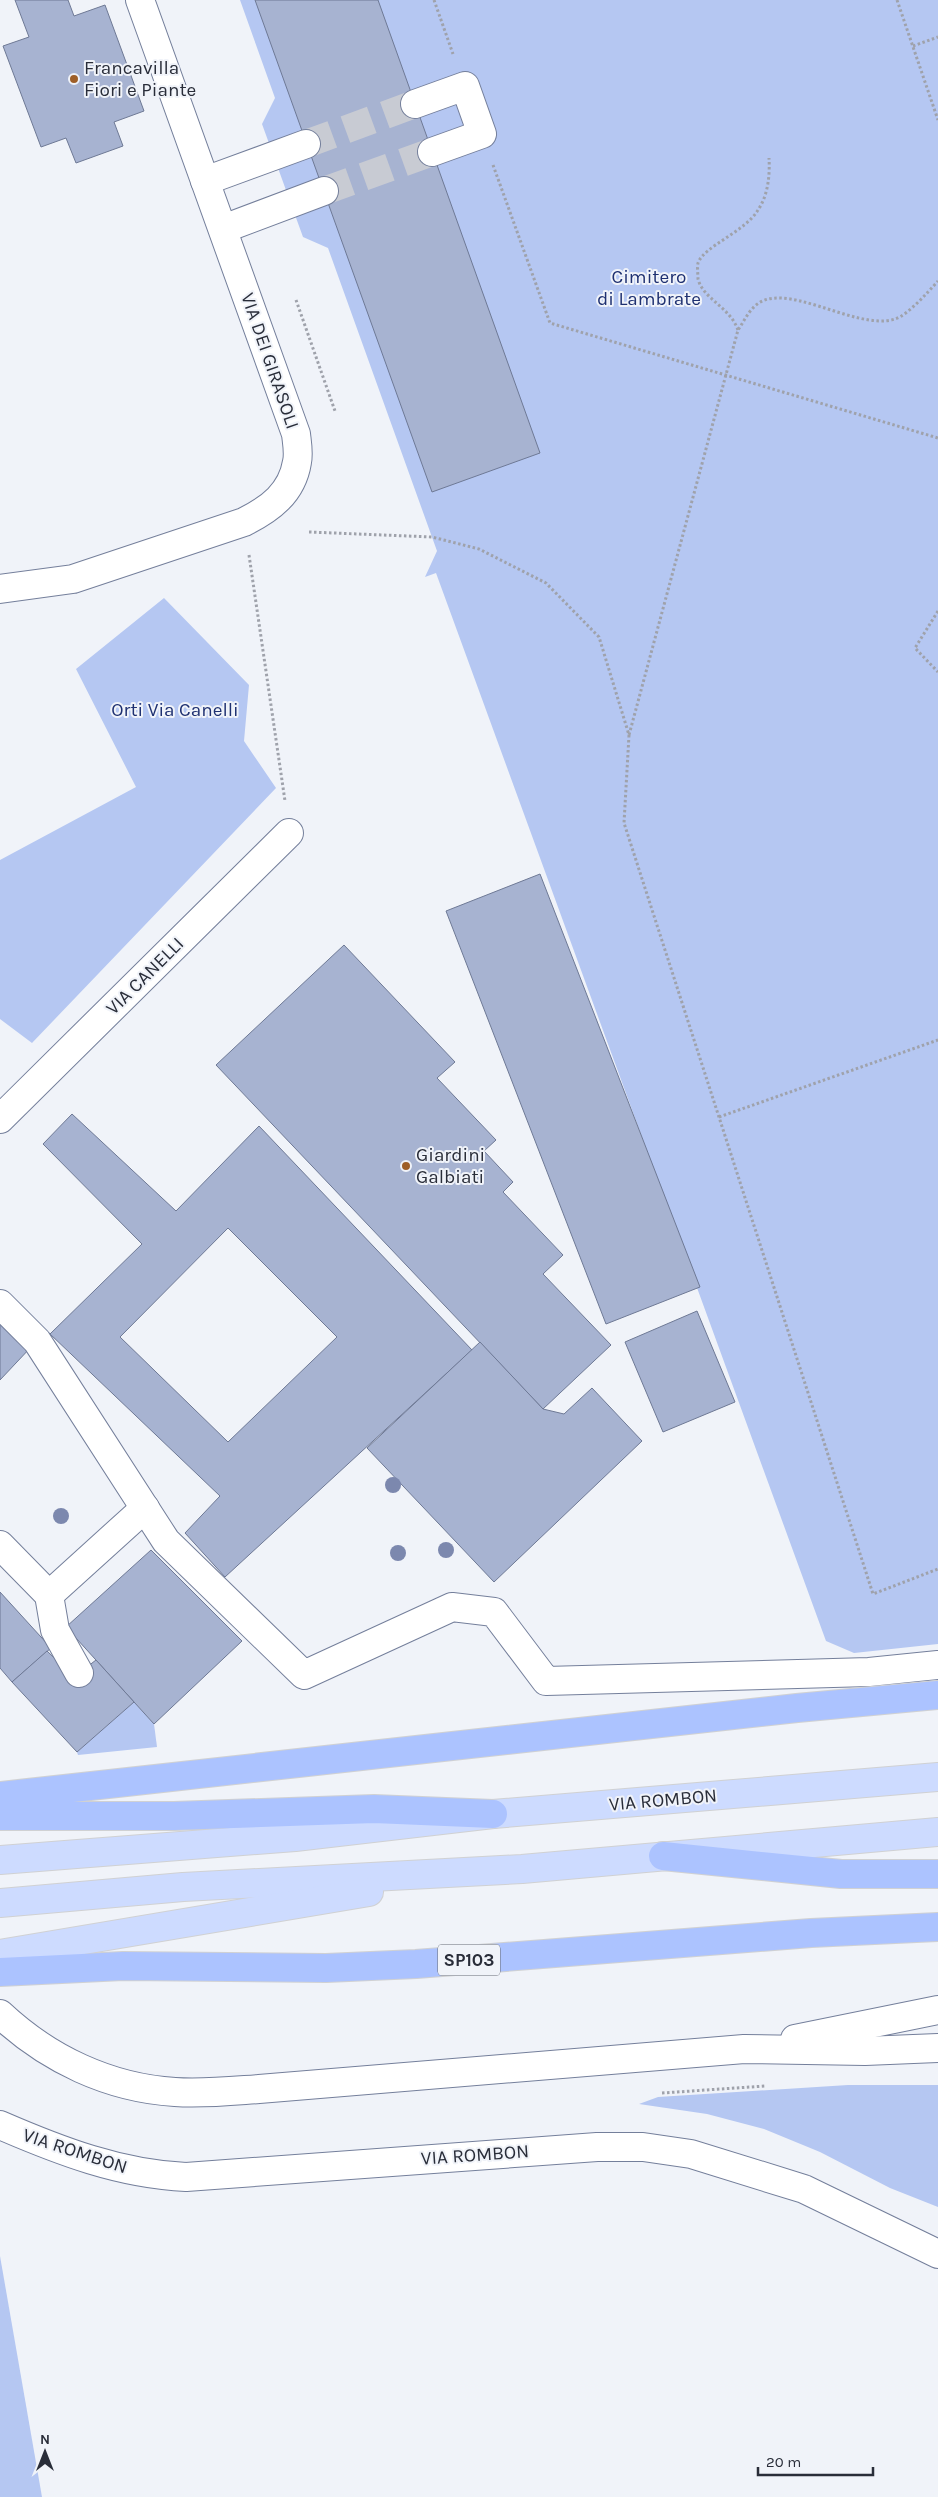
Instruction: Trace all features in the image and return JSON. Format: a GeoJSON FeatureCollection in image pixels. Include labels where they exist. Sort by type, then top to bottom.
{"type":"FeatureCollection","features":[{"type":"Feature","properties":{"kind":"highway"},"geometry":{"type":"LineString","coordinates":[[0,1796],[778,1710],[938,1696]]}},
{"type":"Feature","properties":{"kind":"highway"},"geometry":{"type":"LineString","coordinates":[[0,1816],[174,1816],[374,1808],[493,1814]]}},
{"type":"Feature","properties":{"kind":"highway"},"geometry":{"type":"LineString","coordinates":[[663,1856],[841,1874],[938,1874]]}},
{"type":"Feature","properties":{"kind":"highway","name":"SP103"},"geometry":{"type":"LineString","coordinates":[[0,1972],[122,1966],[326,1968],[416,1964],[810,1933],[938,1927]]}},
{"type":"Feature","properties":{"kind":"main road","name":"VIA ROMBON"},"geometry":{"type":"LineString","coordinates":[[0,1860],[295,1837],[493,1814],[938,1777]]}},
{"type":"Feature","properties":{"kind":"main road"},"geometry":{"type":"LineString","coordinates":[[0,1903],[183,1887],[522,1869],[938,1832]]}},
{"type":"Feature","properties":{"kind":"main road"},"geometry":{"type":"LineString","coordinates":[[0,1954],[286,1905],[522,1869]]}},
{"type":"Feature","properties":{"kind":"street","name":"VIA DEI GIRASOLI"},"geometry":{"type":"LineString","coordinates":[[0,589],[73,579],[244,522],[269,509],[287,489],[297,462],[296,434],[140,0]]}},
{"type":"Feature","properties":{"kind":"street"},"geometry":{"type":"LineString","coordinates":[[415,104],[465,86],[482,134],[432,152]]}},
{"type":"Feature","properties":{"kind":"street"},"geometry":{"type":"LineString","coordinates":[[205,181],[306,144]]}},
{"type":"Feature","properties":{"kind":"street"},"geometry":{"type":"LineString","coordinates":[[223,228],[324,192]]}},
{"type":"Feature","properties":{"kind":"street","name":"VIA CANELLI"},"geometry":{"type":"LineString","coordinates":[[0,1119],[289,833]]}},
{"type":"Feature","properties":{"kind":"street"},"geometry":{"type":"LineString","coordinates":[[0,1304],[37,1341],[166,1541],[304,1675],[452,1607],[494,1612],[546,1681],[868,1672],[938,1665]]}},
{"type":"Feature","properties":{"kind":"street"},"geometry":{"type":"LineString","coordinates":[[49,1595],[144,1508]]}},
{"type":"Feature","properties":{"kind":"street"},"geometry":{"type":"LineString","coordinates":[[0,1545],[49,1595],[55,1630],[79,1673]]}},
{"type":"Feature","properties":{"kind":"street"},"geometry":{"type":"LineString","coordinates":[[744,2049],[938,2010]]}},
{"type":"Feature","properties":{"kind":"street"},"geometry":{"type":"LineString","coordinates":[[0,2014],[42,2049],[81,2069],[120,2083],[173,2092],[259,2089],[744,2049],[865,2051],[938,2048]]}},
{"type":"Feature","properties":{"kind":"street","name":"VIA ROMBON"},"geometry":{"type":"LineString","coordinates":[[0,2125],[52,2148],[95,2162],[158,2175],[186,2177],[597,2146],[643,2146],[690,2154],[804,2189],[938,2254]]}},
{"type":"Feature","properties":{"kind":"path"},"geometry":{"type":"LineString","coordinates":[[434,0],[465,86]]}},
{"type":"Feature","properties":{"kind":"path"},"geometry":{"type":"LineString","coordinates":[[897,0],[938,120]]}},
{"type":"Feature","properties":{"kind":"path"},"geometry":{"type":"LineString","coordinates":[[912,46],[938,37]]}},
{"type":"Feature","properties":{"kind":"path"},"geometry":{"type":"LineString","coordinates":[[482,134],[550,323],[938,438]]}},
{"type":"Feature","properties":{"kind":"path"},"geometry":{"type":"LineString","coordinates":[[738,330],[733,317],[707,294],[699,280],[697,264],[704,254],[738,232],[759,210],[770,176],[769,158]]}},
{"type":"Feature","properties":{"kind":"path"},"geometry":{"type":"LineString","coordinates":[[938,282],[897,319],[875,322],[802,301],[773,296],[754,306],[738,330],[628,734],[624,823],[872,1594],[938,1569]]}},
{"type":"Feature","properties":{"kind":"path"},"geometry":{"type":"LineString","coordinates":[[296,300],[335,411]]}},
{"type":"Feature","properties":{"kind":"path"},"geometry":{"type":"LineString","coordinates":[[244,522],[289,833]]}},
{"type":"Feature","properties":{"kind":"path"},"geometry":{"type":"LineString","coordinates":[[308,532],[432,537],[479,549],[546,583],[599,637],[628,734]]}},
{"type":"Feature","properties":{"kind":"path"},"geometry":{"type":"LineString","coordinates":[[938,611],[915,648],[938,672]]}},
{"type":"Feature","properties":{"kind":"path"},"geometry":{"type":"LineString","coordinates":[[719,1117],[938,1040]]}},
{"type":"Feature","properties":{"kind":"green space","name":"Cimitero di Lambrate"},"geometry":{"type":"Polygon","coordinates":[[[240,0],[938,0],[938,1644],[854,1653],[826,1641],[436,573],[425,577],[437,551],[328,248],[303,237],[262,124],[275,98],[240,0]]]}},
{"type":"Feature","properties":{"kind":"green space","name":"Orti Via Canelli"},"geometry":{"type":"Polygon","coordinates":[[[164,598],[249,685],[244,741],[276,788],[32,1043],[0,1019],[0,860],[136,787],[76,669],[164,598]]]}},
{"type":"Feature","properties":{"kind":"green space"},"geometry":{"type":"Polygon","coordinates":[[[134,1702],[154,1724],[157,1747],[78,1755],[77,1752],[134,1702]]]}},
{"type":"Feature","properties":{"kind":"green space"},"geometry":{"type":"Polygon","coordinates":[[[848,2085],[938,2085],[938,2207],[890,2188],[820,2152],[764,2129],[707,2114],[639,2104],[658,2097],[848,2085]]]}},
{"type":"Feature","properties":{"kind":"green space"},"geometry":{"type":"Polygon","coordinates":[[[0,2256],[42,2497],[0,2497],[0,2256]]]}},
{"type":"Feature","properties":{"kind":"building","name":"Francavilla Fiori e Piante"},"geometry":{"type":"Polygon","coordinates":[[[15,0],[68,0],[74,16],[105,5],[144,111],[114,122],[123,146],[76,163],[66,138],[41,147],[3,46],[29,37],[15,0]]]}},
{"type":"Feature","properties":{"kind":"building"},"geometry":{"type":"Polygon","coordinates":[[[255,0],[378,0],[540,453],[432,492],[255,0]]]}},
{"type":"Feature","properties":{"kind":"building"},"geometry":{"type":"Polygon","coordinates":[[[540,874],[700,1287],[606,1324],[446,911],[540,874]]]}},
{"type":"Feature","properties":{"kind":"building","name":"Giardini Galbiati"},"geometry":{"type":"Polygon","coordinates":[[[344,945],[455,1062],[437,1078],[496,1140],[484,1151],[513,1182],[503,1192],[563,1255],[543,1274],[611,1345],[543,1409],[216,1065],[344,945]]]}},
{"type":"Feature","properties":{"kind":"building"},"geometry":{"type":"Polygon","coordinates":[[[72,1114],[176,1211],[259,1126],[472,1350],[225,1577],[185,1533],[220,1496],[50,1334],[142,1244],[43,1144],[72,1114]],[[228,1228],[120,1337],[228,1442],[337,1337],[228,1228]]]}},
{"type":"Feature","properties":{"kind":"building"},"geometry":{"type":"Polygon","coordinates":[[[697,1311],[735,1402],[663,1432],[625,1342],[697,1311]]]}},
{"type":"Feature","properties":{"kind":"building"},"geometry":{"type":"Polygon","coordinates":[[[0,1316],[32,1346],[0,1380],[0,1316]]]}},
{"type":"Feature","properties":{"kind":"building"},"geometry":{"type":"Polygon","coordinates":[[[480,1342],[543,1409],[564,1414],[592,1388],[642,1441],[494,1582],[367,1448],[480,1342]]]}},
{"type":"Feature","properties":{"kind":"building"},"geometry":{"type":"Polygon","coordinates":[[[151,1550],[242,1641],[154,1724],[66,1627],[151,1550]]]}},
{"type":"Feature","properties":{"kind":"building"},"geometry":{"type":"Polygon","coordinates":[[[0,1592],[51,1648],[12,1682],[0,1668],[0,1592]]]}},
{"type":"Feature","properties":{"kind":"building"},"geometry":{"type":"Polygon","coordinates":[[[47,1651],[74,1677],[96,1660],[134,1702],[77,1752],[12,1682],[47,1651]]]}},
{"type":"Feature","properties":{"kind":"tunnel"},"geometry":{"type":"LineString","coordinates":[[306,144],[415,104]]}},
{"type":"Feature","properties":{"kind":"tunnel"},"geometry":{"type":"LineString","coordinates":[[324,191],[432,152]]}},
{"type":"Feature","properties":{"kind":"place","name":"Francavilla Fiori e Piante"},"geometry":{"type":"Point","coordinates":[74,79]}},
{"type":"Feature","properties":{"kind":"place","name":"Giardini Galbiati"},"geometry":{"type":"Point","coordinates":[406,1166]}}]}
